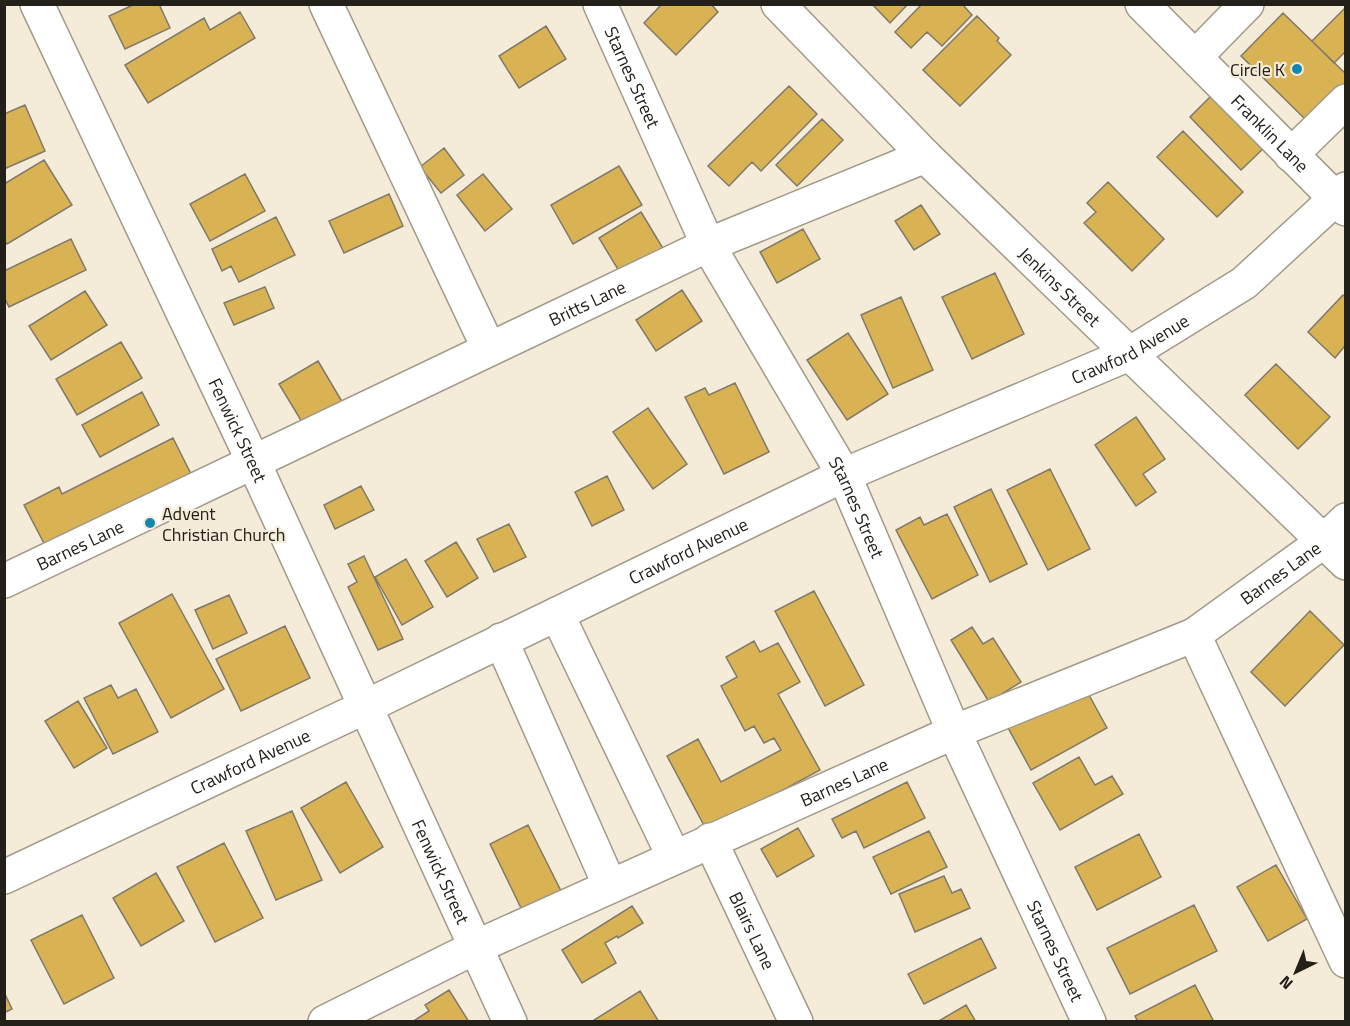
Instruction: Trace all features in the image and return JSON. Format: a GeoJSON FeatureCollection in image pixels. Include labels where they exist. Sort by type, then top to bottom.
{"type":"FeatureCollection","features":[{"type":"Feature","properties":{"kind":"street","name":"Fenwick Street"},"geometry":{"type":"LineString","coordinates":[[37,4],[253,461],[510,1022]]}},
{"type":"Feature","properties":{"kind":"street"},"geometry":{"type":"LineString","coordinates":[[326,4],[489,349]]}},
{"type":"Feature","properties":{"kind":"street","name":"Starnes Street"},"geometry":{"type":"LineString","coordinates":[[600,4],[708,245],[843,475],[954,732],[1089,1022]]}},
{"type":"Feature","properties":{"kind":"street","name":"Jenkins Street"},"geometry":{"type":"LineString","coordinates":[[778,4],[926,156],[1129,354],[1338,541]]}},
{"type":"Feature","properties":{"kind":"street","name":"Franklin Lane"},"geometry":{"type":"LineString","coordinates":[[1142,4],[1292,155],[1342,199]]}},
{"type":"Feature","properties":{"kind":"street"},"geometry":{"type":"LineString","coordinates":[[1195,57],[1247,4]]}},
{"type":"Feature","properties":{"kind":"street"},"geometry":{"type":"LineString","coordinates":[[1292,155],[1346,101]]}},
{"type":"Feature","properties":{"kind":"street","name":"Britts Lane"},"geometry":{"type":"LineString","coordinates":[[253,461],[708,245],[926,156]]}},
{"type":"Feature","properties":{"kind":"street","name":"Crawford Avenue"},"geometry":{"type":"LineString","coordinates":[[4,877],[365,707],[843,475],[1129,354],[1244,283],[1342,199]]}},
{"type":"Feature","properties":{"kind":"street","name":"Barnes Lane"},"geometry":{"type":"LineString","coordinates":[[4,581],[253,461]]}},
{"type":"Feature","properties":{"kind":"street","name":"Barnes Lane"},"geometry":{"type":"LineString","coordinates":[[325,1022],[476,947],[710,840],[954,732],[1194,635],[1338,541]]}},
{"type":"Feature","properties":{"kind":"street"},"geometry":{"type":"LineString","coordinates":[[557,614],[674,857]]}},
{"type":"Feature","properties":{"kind":"street"},"geometry":{"type":"LineString","coordinates":[[1194,635],[1346,961]]}},
{"type":"Feature","properties":{"kind":"street"},"geometry":{"type":"LineString","coordinates":[[501,640],[610,886]]}},
{"type":"Feature","properties":{"kind":"street","name":"Blairs Lane"},"geometry":{"type":"LineString","coordinates":[[710,840],[796,1022]]}},
{"type":"Feature","properties":{"kind":"building"},"geometry":{"type":"Polygon","coordinates":[[[135,4],[159,4],[170,28],[125,49],[109,16],[135,4]]]}},
{"type":"Feature","properties":{"kind":"building"},"geometry":{"type":"Polygon","coordinates":[[[662,4],[711,4],[718,12],[676,55],[644,23],[662,4]]]}},
{"type":"Feature","properties":{"kind":"building"},"geometry":{"type":"Polygon","coordinates":[[[872,4],[908,4],[890,23],[872,4]]]}},
{"type":"Feature","properties":{"kind":"building"},"geometry":{"type":"Polygon","coordinates":[[[922,4],[962,4],[972,15],[942,46],[927,32],[911,48],[895,32],[922,4]]]}},
{"type":"Feature","properties":{"kind":"building","name":"Circle K"},"geometry":{"type":"Polygon","coordinates":[[[1346,7],[1346,51],[1334,63],[1312,41],[1346,7]]]}},
{"type":"Feature","properties":{"kind":"building"},"geometry":{"type":"Polygon","coordinates":[[[240,12],[255,38],[148,103],[125,65],[204,18],[210,30],[240,12]]]}},
{"type":"Feature","properties":{"kind":"building","name":"Circle K"},"geometry":{"type":"Polygon","coordinates":[[[1283,13],[1346,74],[1346,82],[1307,121],[1241,56],[1283,13]]]}},
{"type":"Feature","properties":{"kind":"building"},"geometry":{"type":"Polygon","coordinates":[[[977,16],[999,38],[997,41],[1011,55],[960,106],[923,70],[977,16]]]}},
{"type":"Feature","properties":{"kind":"building"},"geometry":{"type":"Polygon","coordinates":[[[546,26],[566,59],[519,88],[499,56],[546,26]]]}},
{"type":"Feature","properties":{"kind":"building"},"geometry":{"type":"Polygon","coordinates":[[[789,86],[817,114],[761,171],[752,162],[729,186],[708,166],[789,86]]]}},
{"type":"Feature","properties":{"kind":"building"},"geometry":{"type":"Polygon","coordinates":[[[1215,92],[1267,145],[1241,170],[1190,117],[1215,92]]]}},
{"type":"Feature","properties":{"kind":"building"},"geometry":{"type":"Polygon","coordinates":[[[25,105],[45,151],[4,169],[4,114],[25,105]]]}},
{"type":"Feature","properties":{"kind":"building"},"geometry":{"type":"Polygon","coordinates":[[[822,119],[843,140],[797,186],[776,165],[822,119]]]}},
{"type":"Feature","properties":{"kind":"building"},"geometry":{"type":"Polygon","coordinates":[[[1183,131],[1243,192],[1217,217],[1157,157],[1183,131]]]}},
{"type":"Feature","properties":{"kind":"building"},"geometry":{"type":"Polygon","coordinates":[[[444,148],[464,175],[441,193],[420,167],[444,148]]]}},
{"type":"Feature","properties":{"kind":"building"},"geometry":{"type":"Polygon","coordinates":[[[44,160],[72,205],[7,244],[4,240],[4,184],[44,160]]]}},
{"type":"Feature","properties":{"kind":"building"},"geometry":{"type":"Polygon","coordinates":[[[619,166],[642,205],[573,244],[551,205],[619,166]]]}},
{"type":"Feature","properties":{"kind":"building"},"geometry":{"type":"Polygon","coordinates":[[[245,174],[265,211],[210,241],[190,204],[245,174]]]}},
{"type":"Feature","properties":{"kind":"building"},"geometry":{"type":"Polygon","coordinates":[[[483,174],[512,209],[485,231],[457,195],[483,174]]]}},
{"type":"Feature","properties":{"kind":"building"},"geometry":{"type":"Polygon","coordinates":[[[1108,182],[1164,239],[1132,271],[1084,223],[1096,212],[1087,203],[1108,182]]]}},
{"type":"Feature","properties":{"kind":"building"},"geometry":{"type":"Polygon","coordinates":[[[389,194],[403,226],[344,253],[329,221],[389,194]]]}},
{"type":"Feature","properties":{"kind":"building"},"geometry":{"type":"Polygon","coordinates":[[[921,205],[940,234],[914,250],[895,221],[921,205]]]}},
{"type":"Feature","properties":{"kind":"building"},"geometry":{"type":"Polygon","coordinates":[[[641,212],[664,250],[622,276],[599,238],[641,212]]]}},
{"type":"Feature","properties":{"kind":"building"},"geometry":{"type":"Polygon","coordinates":[[[276,217],[295,255],[239,282],[231,266],[222,271],[212,249],[276,217]]]}},
{"type":"Feature","properties":{"kind":"building"},"geometry":{"type":"Polygon","coordinates":[[[803,229],[820,259],[777,283],[760,252],[803,229]]]}},
{"type":"Feature","properties":{"kind":"building"},"geometry":{"type":"Polygon","coordinates":[[[71,239],[86,270],[9,307],[4,297],[4,271],[71,239]]]}},
{"type":"Feature","properties":{"kind":"building"},"geometry":{"type":"Polygon","coordinates":[[[995,273],[1024,334],[972,359],[942,297],[995,273]]]}},
{"type":"Feature","properties":{"kind":"building"},"geometry":{"type":"Polygon","coordinates":[[[265,287],[274,308],[234,325],[224,303],[265,287]]]}},
{"type":"Feature","properties":{"kind":"building"},"geometry":{"type":"Polygon","coordinates":[[[682,290],[702,321],[656,351],[636,320],[682,290]]]}},
{"type":"Feature","properties":{"kind":"building"},"geometry":{"type":"Polygon","coordinates":[[[85,291],[107,325],[51,360],[29,326],[85,291]]]}},
{"type":"Feature","properties":{"kind":"building"},"geometry":{"type":"Polygon","coordinates":[[[1343,295],[1346,297],[1346,348],[1344,347],[1335,358],[1308,332],[1343,295]]]}},
{"type":"Feature","properties":{"kind":"building"},"geometry":{"type":"Polygon","coordinates":[[[901,297],[933,370],[893,388],[861,315],[901,297]]]}},
{"type":"Feature","properties":{"kind":"building"},"geometry":{"type":"Polygon","coordinates":[[[848,333],[888,394],[847,420],[807,360],[848,333]]]}},
{"type":"Feature","properties":{"kind":"building"},"geometry":{"type":"Polygon","coordinates":[[[121,342],[142,378],[77,415],[56,379],[121,342]]]}},
{"type":"Feature","properties":{"kind":"building"},"geometry":{"type":"Polygon","coordinates":[[[318,361],[344,405],[305,427],[279,384],[318,361]]]}},
{"type":"Feature","properties":{"kind":"building"},"geometry":{"type":"Polygon","coordinates":[[[1276,364],[1330,417],[1298,449],[1245,395],[1276,364]]]}},
{"type":"Feature","properties":{"kind":"building"},"geometry":{"type":"Polygon","coordinates":[[[735,383],[769,452],[724,474],[685,397],[705,388],[709,395],[735,383]]]}},
{"type":"Feature","properties":{"kind":"building"},"geometry":{"type":"Polygon","coordinates":[[[142,392],[159,425],[100,457],[82,425],[142,392]]]}},
{"type":"Feature","properties":{"kind":"building"},"geometry":{"type":"Polygon","coordinates":[[[648,408],[687,464],[653,489],[613,432],[648,408]]]}},
{"type":"Feature","properties":{"kind":"building"},"geometry":{"type":"Polygon","coordinates":[[[1136,417],[1165,459],[1143,474],[1156,492],[1136,506],[1095,445],[1136,417]]]}},
{"type":"Feature","properties":{"kind":"building"},"geometry":{"type":"Polygon","coordinates":[[[173,438],[192,476],[47,549],[24,505],[59,487],[62,494],[173,438]]]}},
{"type":"Feature","properties":{"kind":"building"},"geometry":{"type":"Polygon","coordinates":[[[1050,469],[1090,549],[1048,570],[1007,490],[1050,469]]]}},
{"type":"Feature","properties":{"kind":"building"},"geometry":{"type":"Polygon","coordinates":[[[607,476],[624,510],[592,526],[575,492],[607,476]]]}},
{"type":"Feature","properties":{"kind":"building"},"geometry":{"type":"Polygon","coordinates":[[[361,486],[374,510],[335,529],[324,505],[361,486]]]}},
{"type":"Feature","properties":{"kind":"building"},"geometry":{"type":"Polygon","coordinates":[[[991,489],[1027,564],[990,582],[954,507],[991,489]]]}},
{"type":"Feature","properties":{"kind":"building"},"geometry":{"type":"Polygon","coordinates":[[[947,514],[978,575],[932,599],[896,530],[920,517],[924,525],[947,514]]]}},
{"type":"Feature","properties":{"kind":"building"},"geometry":{"type":"Polygon","coordinates":[[[509,524],[526,557],[494,572],[477,539],[509,524]]]}},
{"type":"Feature","properties":{"kind":"building"},"geometry":{"type":"Polygon","coordinates":[[[456,542],[478,578],[447,597],[425,561],[456,542]]]}},
{"type":"Feature","properties":{"kind":"building"},"geometry":{"type":"Polygon","coordinates":[[[364,556],[403,639],[378,650],[348,587],[357,582],[348,564],[364,556]]]}},
{"type":"Feature","properties":{"kind":"building"},"geometry":{"type":"Polygon","coordinates":[[[406,559],[433,607],[402,625],[375,577],[406,559]]]}},
{"type":"Feature","properties":{"kind":"building"},"geometry":{"type":"Polygon","coordinates":[[[814,591],[864,685],[825,706],[775,611],[814,591]]]}},
{"type":"Feature","properties":{"kind":"building"},"geometry":{"type":"Polygon","coordinates":[[[172,594],[224,689],[171,718],[119,623],[172,594]]]}},
{"type":"Feature","properties":{"kind":"building"},"geometry":{"type":"Polygon","coordinates":[[[229,595],[247,633],[213,649],[195,610],[229,595]]]}},
{"type":"Feature","properties":{"kind":"building"},"geometry":{"type":"Polygon","coordinates":[[[1310,611],[1344,645],[1285,706],[1251,672],[1310,611]]]}},
{"type":"Feature","properties":{"kind":"building"},"geometry":{"type":"Polygon","coordinates":[[[285,626],[310,678],[241,711],[216,659],[285,626]]]}},
{"type":"Feature","properties":{"kind":"building"},"geometry":{"type":"Polygon","coordinates":[[[972,627],[983,644],[993,638],[1021,682],[989,702],[951,640],[972,627]]]}},
{"type":"Feature","properties":{"kind":"building"},"geometry":{"type":"Polygon","coordinates":[[[754,641],[760,652],[778,643],[800,682],[778,694],[820,770],[707,831],[667,756],[698,739],[721,782],[781,750],[774,738],[764,743],[754,726],[745,731],[721,686],[737,677],[726,657],[754,641]]]}},
{"type":"Feature","properties":{"kind":"building"},"geometry":{"type":"Polygon","coordinates":[[[1083,684],[1107,728],[1031,770],[1007,726],[1083,684]]]}},
{"type":"Feature","properties":{"kind":"building"},"geometry":{"type":"Polygon","coordinates":[[[111,685],[118,698],[136,689],[158,732],[113,754],[84,698],[111,685]]]}},
{"type":"Feature","properties":{"kind":"building"},"geometry":{"type":"Polygon","coordinates":[[[78,701],[107,748],[74,768],[45,721],[78,701]]]}},
{"type":"Feature","properties":{"kind":"building"},"geometry":{"type":"Polygon","coordinates":[[[1079,757],[1095,785],[1112,776],[1123,794],[1060,830],[1033,783],[1079,757]]]}},
{"type":"Feature","properties":{"kind":"building"},"geometry":{"type":"Polygon","coordinates":[[[346,782],[383,847],[340,873],[301,808],[346,782]]]}},
{"type":"Feature","properties":{"kind":"building"},"geometry":{"type":"Polygon","coordinates":[[[907,782],[925,818],[864,848],[856,831],[842,838],[832,819],[907,782]]]}},
{"type":"Feature","properties":{"kind":"building"},"geometry":{"type":"Polygon","coordinates":[[[292,811],[322,880],[276,900],[246,831],[292,811]]]}},
{"type":"Feature","properties":{"kind":"building"},"geometry":{"type":"Polygon","coordinates":[[[528,825],[561,891],[522,910],[490,844],[528,825]]]}},
{"type":"Feature","properties":{"kind":"building"},"geometry":{"type":"Polygon","coordinates":[[[798,828],[814,856],[777,877],[761,849],[798,828]]]}},
{"type":"Feature","properties":{"kind":"building"},"geometry":{"type":"Polygon","coordinates":[[[929,831],[947,867],[891,894],[873,857],[929,831]]]}},
{"type":"Feature","properties":{"kind":"building"},"geometry":{"type":"Polygon","coordinates":[[[1139,834],[1161,877],[1097,910],[1075,867],[1139,834]]]}},
{"type":"Feature","properties":{"kind":"building"},"geometry":{"type":"Polygon","coordinates":[[[224,843],[263,918],[215,942],[177,867],[224,843]]]}},
{"type":"Feature","properties":{"kind":"building"},"geometry":{"type":"Polygon","coordinates":[[[1276,865],[1307,919],[1268,941],[1237,887],[1276,865]]]}},
{"type":"Feature","properties":{"kind":"building"},"geometry":{"type":"Polygon","coordinates":[[[156,873],[184,921],[141,946],[113,898],[156,873]]]}},
{"type":"Feature","properties":{"kind":"building"},"geometry":{"type":"Polygon","coordinates":[[[944,876],[952,893],[961,889],[970,908],[915,932],[899,894],[944,876]]]}},
{"type":"Feature","properties":{"kind":"building"},"geometry":{"type":"Polygon","coordinates":[[[1194,905],[1217,951],[1130,994],[1107,948],[1194,905]]]}},
{"type":"Feature","properties":{"kind":"building"},"geometry":{"type":"Polygon","coordinates":[[[632,906],[643,923],[605,943],[616,963],[582,983],[562,950],[632,906]]]}},
{"type":"Feature","properties":{"kind":"building"},"geometry":{"type":"Polygon","coordinates":[[[82,915],[114,978],[64,1004],[31,940],[82,915]]]}},
{"type":"Feature","properties":{"kind":"building"},"geometry":{"type":"Polygon","coordinates":[[[981,938],[996,968],[924,1004],[908,974],[981,938]]]}},
{"type":"Feature","properties":{"kind":"building"},"geometry":{"type":"Polygon","coordinates":[[[1195,985],[1214,1022],[1138,1022],[1135,1016],[1195,985]]]}},
{"type":"Feature","properties":{"kind":"building"},"geometry":{"type":"Polygon","coordinates":[[[449,990],[469,1022],[412,1022],[429,1011],[425,1005],[449,990]]]}},
{"type":"Feature","properties":{"kind":"building"},"geometry":{"type":"Polygon","coordinates":[[[640,991],[659,1022],[591,1022],[640,991]]]}},
{"type":"Feature","properties":{"kind":"building"},"geometry":{"type":"Polygon","coordinates":[[[4,992],[12,1009],[4,1013],[4,992]]]}},
{"type":"Feature","properties":{"kind":"building"},"geometry":{"type":"Polygon","coordinates":[[[966,1005],[976,1022],[937,1022],[966,1005]]]}},
{"type":"Feature","properties":{"kind":"place","name":"Circle K"},"geometry":{"type":"Point","coordinates":[1297,69]}},
{"type":"Feature","properties":{"kind":"place","name":"Advent Christian Church"},"geometry":{"type":"Point","coordinates":[150,523]}}]}
